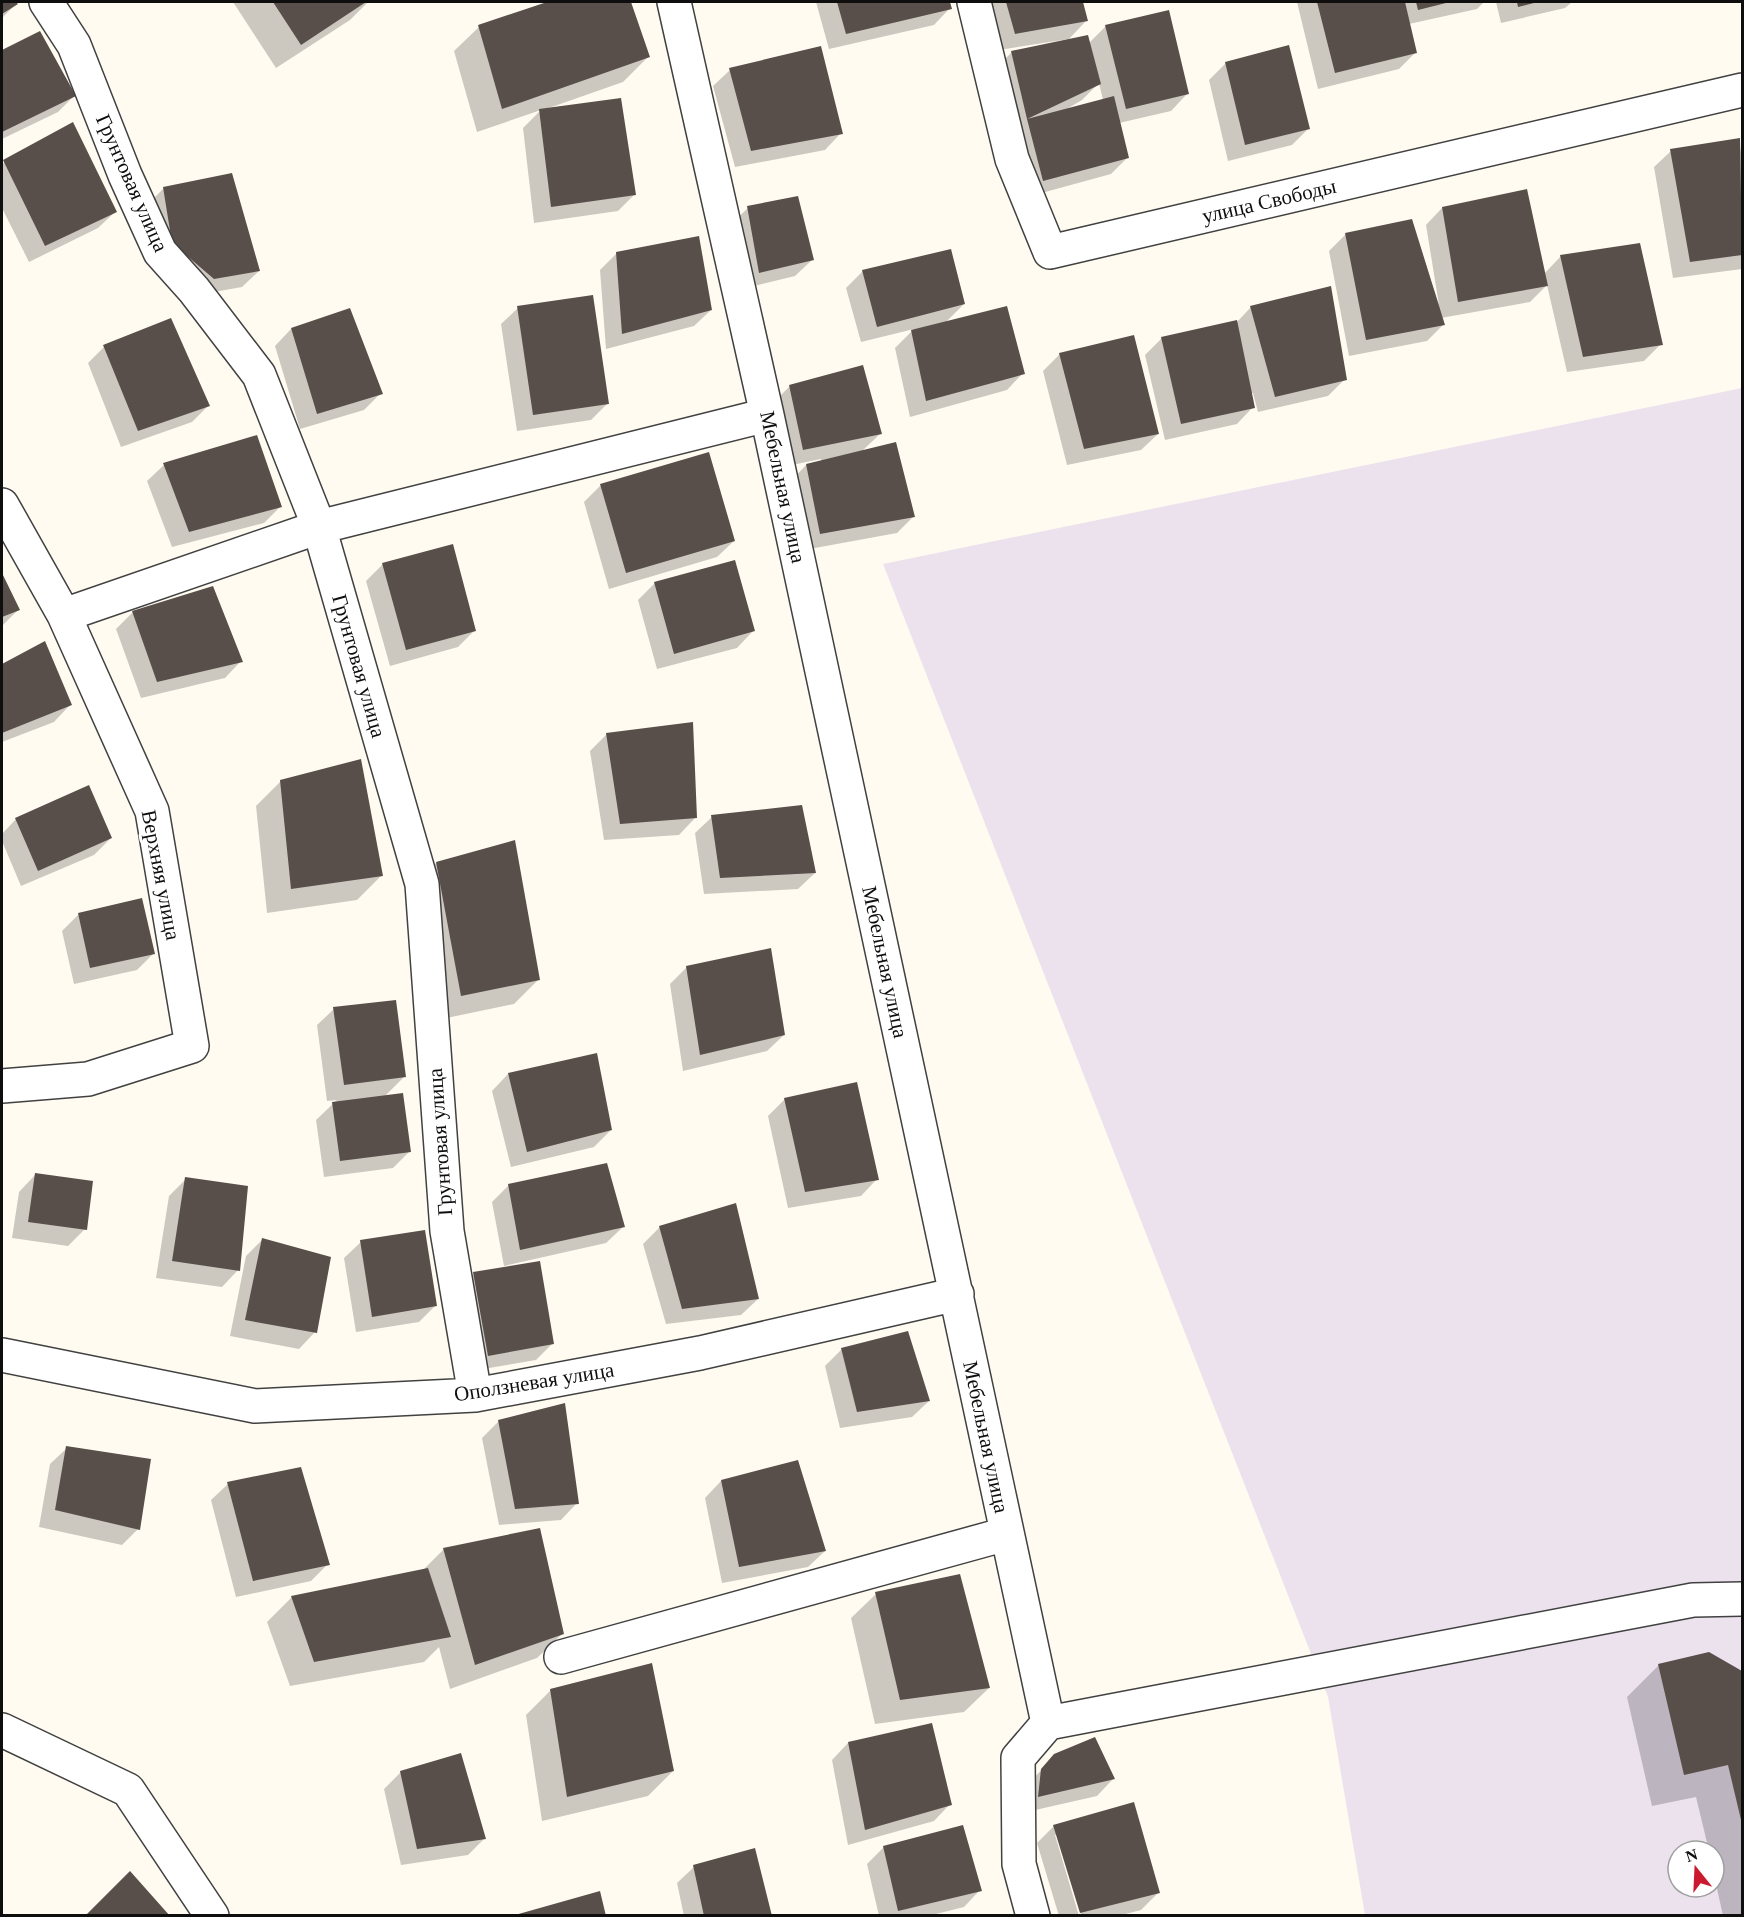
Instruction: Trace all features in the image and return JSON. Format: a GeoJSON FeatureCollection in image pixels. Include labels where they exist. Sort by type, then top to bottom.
{"type":"FeatureCollection","features":[{"type":"Feature","properties":{"kind":"street","name":"Грунтовая улица"},"geometry":{"type":"LineString","coordinates":[[46,2],[74,45],[125,175],[160,252],[194,290],[260,375],[319,527],[422,884],[447,1231],[475,1395]]}},
{"type":"Feature","properties":{"kind":"street","name":"Мебельная улица"},"geometry":{"type":"LineString","coordinates":[[674,2],[767,415],[1048,1723]]}},
{"type":"Feature","properties":{"kind":"street","name":"улица Свободы"},"geometry":{"type":"LineString","coordinates":[[974,2],[1012,159],[1050,252],[1743,90]]}},
{"type":"Feature","properties":{"kind":"street"},"geometry":{"type":"LineString","coordinates":[[64,615],[319,527],[767,415]]}},
{"type":"Feature","properties":{"kind":"street","name":"Верхняя улица"},"geometry":{"type":"LineString","coordinates":[[2,505],[64,615],[152,811],[192,1046],[88,1079],[2,1086]]}},
{"type":"Feature","properties":{"kind":"street","name":"Оползневая улица"},"geometry":{"type":"LineString","coordinates":[[2,1355],[255,1406],[475,1395],[700,1353],[957,1294]]}},
{"type":"Feature","properties":{"kind":"street"},"geometry":{"type":"LineString","coordinates":[[561,1657],[1006,1534]]}},
{"type":"Feature","properties":{"kind":"street"},"geometry":{"type":"LineString","coordinates":[[1033,1916],[1019,1864],[1018,1758],[1048,1723],[1693,1600],[1743,1599]]}},
{"type":"Feature","properties":{"kind":"street"},"geometry":{"type":"LineString","coordinates":[[2,1730],[128,1790],[212,1916]]}},
{"type":"Feature","properties":{"kind":"shaded area"},"geometry":{"type":"Polygon","coordinates":[[[1742,388],[1742,1915],[1365,1915],[1328,1697],[883,564],[1742,388]]]}},
{"type":"Feature","properties":{"kind":"building"},"geometry":{"type":"Polygon","coordinates":[[[2,2],[16,2],[18,4],[2,14],[2,2]]]}},
{"type":"Feature","properties":{"kind":"building"},"geometry":{"type":"Polygon","coordinates":[[[273,2],[366,2],[301,45],[273,2]]]}},
{"type":"Feature","properties":{"kind":"building"},"geometry":{"type":"Polygon","coordinates":[[[547,2],[631,2],[650,57],[502,109],[478,25],[547,2]]]}},
{"type":"Feature","properties":{"kind":"building"},"geometry":{"type":"Polygon","coordinates":[[[837,2],[950,2],[952,9],[846,34],[837,2]]]}},
{"type":"Feature","properties":{"kind":"building"},"geometry":{"type":"Polygon","coordinates":[[[1006,2],[1083,2],[1088,21],[1015,34],[1006,2]]]}},
{"type":"Feature","properties":{"kind":"building"},"geometry":{"type":"Polygon","coordinates":[[[1317,2],[1405,2],[1417,53],[1335,73],[1317,2]]]}},
{"type":"Feature","properties":{"kind":"building"},"geometry":{"type":"Polygon","coordinates":[[[1416,2],[1450,2],[1418,10],[1416,2]]]}},
{"type":"Feature","properties":{"kind":"building"},"geometry":{"type":"Polygon","coordinates":[[[1517,2],[1538,2],[1518,7],[1517,2]]]}},
{"type":"Feature","properties":{"kind":"building"},"geometry":{"type":"Polygon","coordinates":[[[1169,10],[1189,94],[1126,109],[1105,25],[1169,10]]]}},
{"type":"Feature","properties":{"kind":"building"},"geometry":{"type":"Polygon","coordinates":[[[40,31],[76,96],[2,132],[2,50],[40,31]]]}},
{"type":"Feature","properties":{"kind":"building"},"geometry":{"type":"Polygon","coordinates":[[[1088,35],[1101,84],[1027,119],[1011,51],[1088,35]]]}},
{"type":"Feature","properties":{"kind":"building"},"geometry":{"type":"Polygon","coordinates":[[[1289,45],[1310,129],[1245,145],[1225,62],[1289,45]]]}},
{"type":"Feature","properties":{"kind":"building"},"geometry":{"type":"Polygon","coordinates":[[[821,46],[843,134],[751,151],[729,68],[821,46]]]}},
{"type":"Feature","properties":{"kind":"building"},"geometry":{"type":"Polygon","coordinates":[[[1114,96],[1129,158],[1043,181],[1027,119],[1114,96]]]}},
{"type":"Feature","properties":{"kind":"building"},"geometry":{"type":"Polygon","coordinates":[[[621,98],[636,195],[551,207],[539,109],[621,98]]]}},
{"type":"Feature","properties":{"kind":"building"},"geometry":{"type":"Polygon","coordinates":[[[73,122],[117,212],[45,246],[3,160],[73,122]]]}},
{"type":"Feature","properties":{"kind":"building"},"geometry":{"type":"Polygon","coordinates":[[[1740,138],[1742,255],[1690,262],[1670,149],[1740,138]]]}},
{"type":"Feature","properties":{"kind":"building"},"geometry":{"type":"Polygon","coordinates":[[[232,173],[260,271],[214,279],[172,243],[163,187],[232,173]]]}},
{"type":"Feature","properties":{"kind":"building"},"geometry":{"type":"Polygon","coordinates":[[[1527,189],[1548,286],[1458,302],[1442,207],[1527,189]]]}},
{"type":"Feature","properties":{"kind":"building"},"geometry":{"type":"Polygon","coordinates":[[[798,196],[814,260],[759,273],[747,206],[798,196]]]}},
{"type":"Feature","properties":{"kind":"building"},"geometry":{"type":"Polygon","coordinates":[[[1412,219],[1445,325],[1366,340],[1345,233],[1412,219]]]}},
{"type":"Feature","properties":{"kind":"building"},"geometry":{"type":"Polygon","coordinates":[[[699,236],[712,310],[622,334],[616,252],[699,236]]]}},
{"type":"Feature","properties":{"kind":"building"},"geometry":{"type":"Polygon","coordinates":[[[1640,243],[1663,345],[1583,357],[1560,255],[1640,243]]]}},
{"type":"Feature","properties":{"kind":"building"},"geometry":{"type":"Polygon","coordinates":[[[951,249],[965,304],[877,327],[862,270],[951,249]]]}},
{"type":"Feature","properties":{"kind":"building"},"geometry":{"type":"Polygon","coordinates":[[[1331,286],[1347,380],[1275,397],[1250,306],[1331,286]]]}},
{"type":"Feature","properties":{"kind":"building"},"geometry":{"type":"Polygon","coordinates":[[[593,295],[609,404],[533,415],[517,306],[593,295]]]}},
{"type":"Feature","properties":{"kind":"building"},"geometry":{"type":"Polygon","coordinates":[[[1007,306],[1025,374],[926,401],[911,330],[1007,306]]]}},
{"type":"Feature","properties":{"kind":"building"},"geometry":{"type":"Polygon","coordinates":[[[350,308],[383,394],[317,414],[291,328],[350,308]]]}},
{"type":"Feature","properties":{"kind":"building"},"geometry":{"type":"Polygon","coordinates":[[[171,318],[210,406],[138,431],[103,345],[171,318]]]}},
{"type":"Feature","properties":{"kind":"building"},"geometry":{"type":"Polygon","coordinates":[[[1237,320],[1255,408],[1181,424],[1161,337],[1237,320]]]}},
{"type":"Feature","properties":{"kind":"building"},"geometry":{"type":"Polygon","coordinates":[[[1134,335],[1159,434],[1084,449],[1059,353],[1134,335]]]}},
{"type":"Feature","properties":{"kind":"building"},"geometry":{"type":"Polygon","coordinates":[[[863,365],[882,434],[803,450],[789,385],[863,365]]]}},
{"type":"Feature","properties":{"kind":"building"},"geometry":{"type":"Polygon","coordinates":[[[257,435],[282,507],[189,532],[163,463],[257,435]]]}},
{"type":"Feature","properties":{"kind":"building"},"geometry":{"type":"Polygon","coordinates":[[[896,442],[915,517],[820,534],[806,464],[896,442]]]}},
{"type":"Feature","properties":{"kind":"building"},"geometry":{"type":"Polygon","coordinates":[[[709,452],[735,541],[626,573],[600,484],[709,452]]]}},
{"type":"Feature","properties":{"kind":"building"},"geometry":{"type":"Polygon","coordinates":[[[453,544],[476,631],[406,650],[382,563],[453,544]]]}},
{"type":"Feature","properties":{"kind":"building"},"geometry":{"type":"Polygon","coordinates":[[[735,560],[755,631],[674,654],[654,582],[735,560]]]}},
{"type":"Feature","properties":{"kind":"building"},"geometry":{"type":"Polygon","coordinates":[[[2,573],[20,610],[2,617],[2,573]]]}},
{"type":"Feature","properties":{"kind":"building"},"geometry":{"type":"Polygon","coordinates":[[[213,586],[243,662],[157,682],[132,611],[213,586]]]}},
{"type":"Feature","properties":{"kind":"building"},"geometry":{"type":"Polygon","coordinates":[[[45,641],[72,705],[2,733],[2,664],[45,641]]]}},
{"type":"Feature","properties":{"kind":"building"},"geometry":{"type":"Polygon","coordinates":[[[693,722],[697,818],[620,824],[606,733],[693,722]]]}},
{"type":"Feature","properties":{"kind":"building"},"geometry":{"type":"Polygon","coordinates":[[[361,759],[383,876],[291,889],[280,780],[361,759]]]}},
{"type":"Feature","properties":{"kind":"building"},"geometry":{"type":"Polygon","coordinates":[[[89,785],[112,838],[38,871],[15,818],[89,785]]]}},
{"type":"Feature","properties":{"kind":"building"},"geometry":{"type":"Polygon","coordinates":[[[802,805],[816,873],[720,878],[711,815],[802,805]]]}},
{"type":"Feature","properties":{"kind":"building"},"geometry":{"type":"Polygon","coordinates":[[[515,840],[540,980],[461,996],[436,862],[515,840]]]}},
{"type":"Feature","properties":{"kind":"building"},"geometry":{"type":"Polygon","coordinates":[[[142,898],[155,954],[90,968],[78,913],[142,898]]]}},
{"type":"Feature","properties":{"kind":"building"},"geometry":{"type":"Polygon","coordinates":[[[771,948],[785,1035],[700,1055],[686,966],[771,948]]]}},
{"type":"Feature","properties":{"kind":"building"},"geometry":{"type":"Polygon","coordinates":[[[396,1000],[406,1077],[344,1085],[333,1007],[396,1000]]]}},
{"type":"Feature","properties":{"kind":"building"},"geometry":{"type":"Polygon","coordinates":[[[597,1053],[612,1130],[527,1152],[508,1073],[597,1053]]]}},
{"type":"Feature","properties":{"kind":"building"},"geometry":{"type":"Polygon","coordinates":[[[857,1082],[879,1180],[805,1192],[784,1098],[857,1082]]]}},
{"type":"Feature","properties":{"kind":"building"},"geometry":{"type":"Polygon","coordinates":[[[403,1093],[411,1152],[340,1161],[332,1102],[403,1093]]]}},
{"type":"Feature","properties":{"kind":"building"},"geometry":{"type":"Polygon","coordinates":[[[607,1163],[625,1227],[520,1250],[508,1184],[607,1163]]]}},
{"type":"Feature","properties":{"kind":"building"},"geometry":{"type":"Polygon","coordinates":[[[35,1173],[93,1181],[87,1230],[28,1222],[35,1173]]]}},
{"type":"Feature","properties":{"kind":"building"},"geometry":{"type":"Polygon","coordinates":[[[185,1177],[248,1186],[240,1271],[172,1261],[185,1177]]]}},
{"type":"Feature","properties":{"kind":"building"},"geometry":{"type":"Polygon","coordinates":[[[736,1203],[759,1299],[682,1309],[659,1226],[736,1203]]]}},
{"type":"Feature","properties":{"kind":"building"},"geometry":{"type":"Polygon","coordinates":[[[425,1230],[437,1306],[372,1317],[360,1240],[425,1230]]]}},
{"type":"Feature","properties":{"kind":"building"},"geometry":{"type":"Polygon","coordinates":[[[262,1238],[331,1257],[317,1333],[245,1320],[262,1238]]]}},
{"type":"Feature","properties":{"kind":"building"},"geometry":{"type":"Polygon","coordinates":[[[540,1261],[554,1344],[488,1356],[473,1272],[540,1261]]]}},
{"type":"Feature","properties":{"kind":"building"},"geometry":{"type":"Polygon","coordinates":[[[908,1331],[930,1401],[857,1412],[841,1348],[908,1331]]]}},
{"type":"Feature","properties":{"kind":"building"},"geometry":{"type":"Polygon","coordinates":[[[565,1403],[579,1504],[515,1509],[498,1420],[565,1403]]]}},
{"type":"Feature","properties":{"kind":"building"},"geometry":{"type":"Polygon","coordinates":[[[66,1446],[151,1459],[140,1530],[55,1510],[66,1446]]]}},
{"type":"Feature","properties":{"kind":"building"},"geometry":{"type":"Polygon","coordinates":[[[798,1460],[826,1551],[739,1567],[721,1480],[798,1460]]]}},
{"type":"Feature","properties":{"kind":"building"},"geometry":{"type":"Polygon","coordinates":[[[301,1467],[330,1565],[253,1581],[227,1482],[301,1467]]]}},
{"type":"Feature","properties":{"kind":"building"},"geometry":{"type":"Polygon","coordinates":[[[540,1528],[564,1634],[475,1665],[443,1548],[540,1528]]]}},
{"type":"Feature","properties":{"kind":"building"},"geometry":{"type":"Polygon","coordinates":[[[428,1568],[451,1637],[314,1662],[291,1596],[428,1568]]]}},
{"type":"Feature","properties":{"kind":"building"},"geometry":{"type":"Polygon","coordinates":[[[960,1574],[990,1688],[900,1700],[875,1592],[960,1574]]]}},
{"type":"Feature","properties":{"kind":"building"},"geometry":{"type":"Polygon","coordinates":[[[1709,1652],[1742,1671],[1742,1824],[1728,1765],[1684,1775],[1658,1664],[1709,1652]]]}},
{"type":"Feature","properties":{"kind":"building"},"geometry":{"type":"Polygon","coordinates":[[[652,1663],[674,1771],[567,1797],[550,1689],[652,1663]]]}},
{"type":"Feature","properties":{"kind":"building"},"geometry":{"type":"Polygon","coordinates":[[[932,1723],[952,1805],[865,1830],[848,1742],[932,1723]]]}},
{"type":"Feature","properties":{"kind":"building"},"geometry":{"type":"Polygon","coordinates":[[[1095,1737],[1115,1779],[1038,1797],[1041,1769],[1054,1754],[1095,1737]]]}},
{"type":"Feature","properties":{"kind":"building"},"geometry":{"type":"Polygon","coordinates":[[[461,1753],[486,1839],[417,1849],[400,1771],[461,1753]]]}},
{"type":"Feature","properties":{"kind":"building"},"geometry":{"type":"Polygon","coordinates":[[[1134,1802],[1160,1893],[1080,1913],[1053,1825],[1134,1802]]]}},
{"type":"Feature","properties":{"kind":"building"},"geometry":{"type":"Polygon","coordinates":[[[963,1825],[982,1891],[898,1911],[883,1846],[963,1825]]]}},
{"type":"Feature","properties":{"kind":"building"},"geometry":{"type":"Polygon","coordinates":[[[755,1848],[772,1916],[704,1916],[693,1865],[755,1848]]]}},
{"type":"Feature","properties":{"kind":"building"},"geometry":{"type":"Polygon","coordinates":[[[130,1871],[170,1916],[85,1916],[130,1871]]]}},
{"type":"Feature","properties":{"kind":"building"},"geometry":{"type":"Polygon","coordinates":[[[600,1891],[606,1916],[515,1915],[600,1891]]]}}]}
